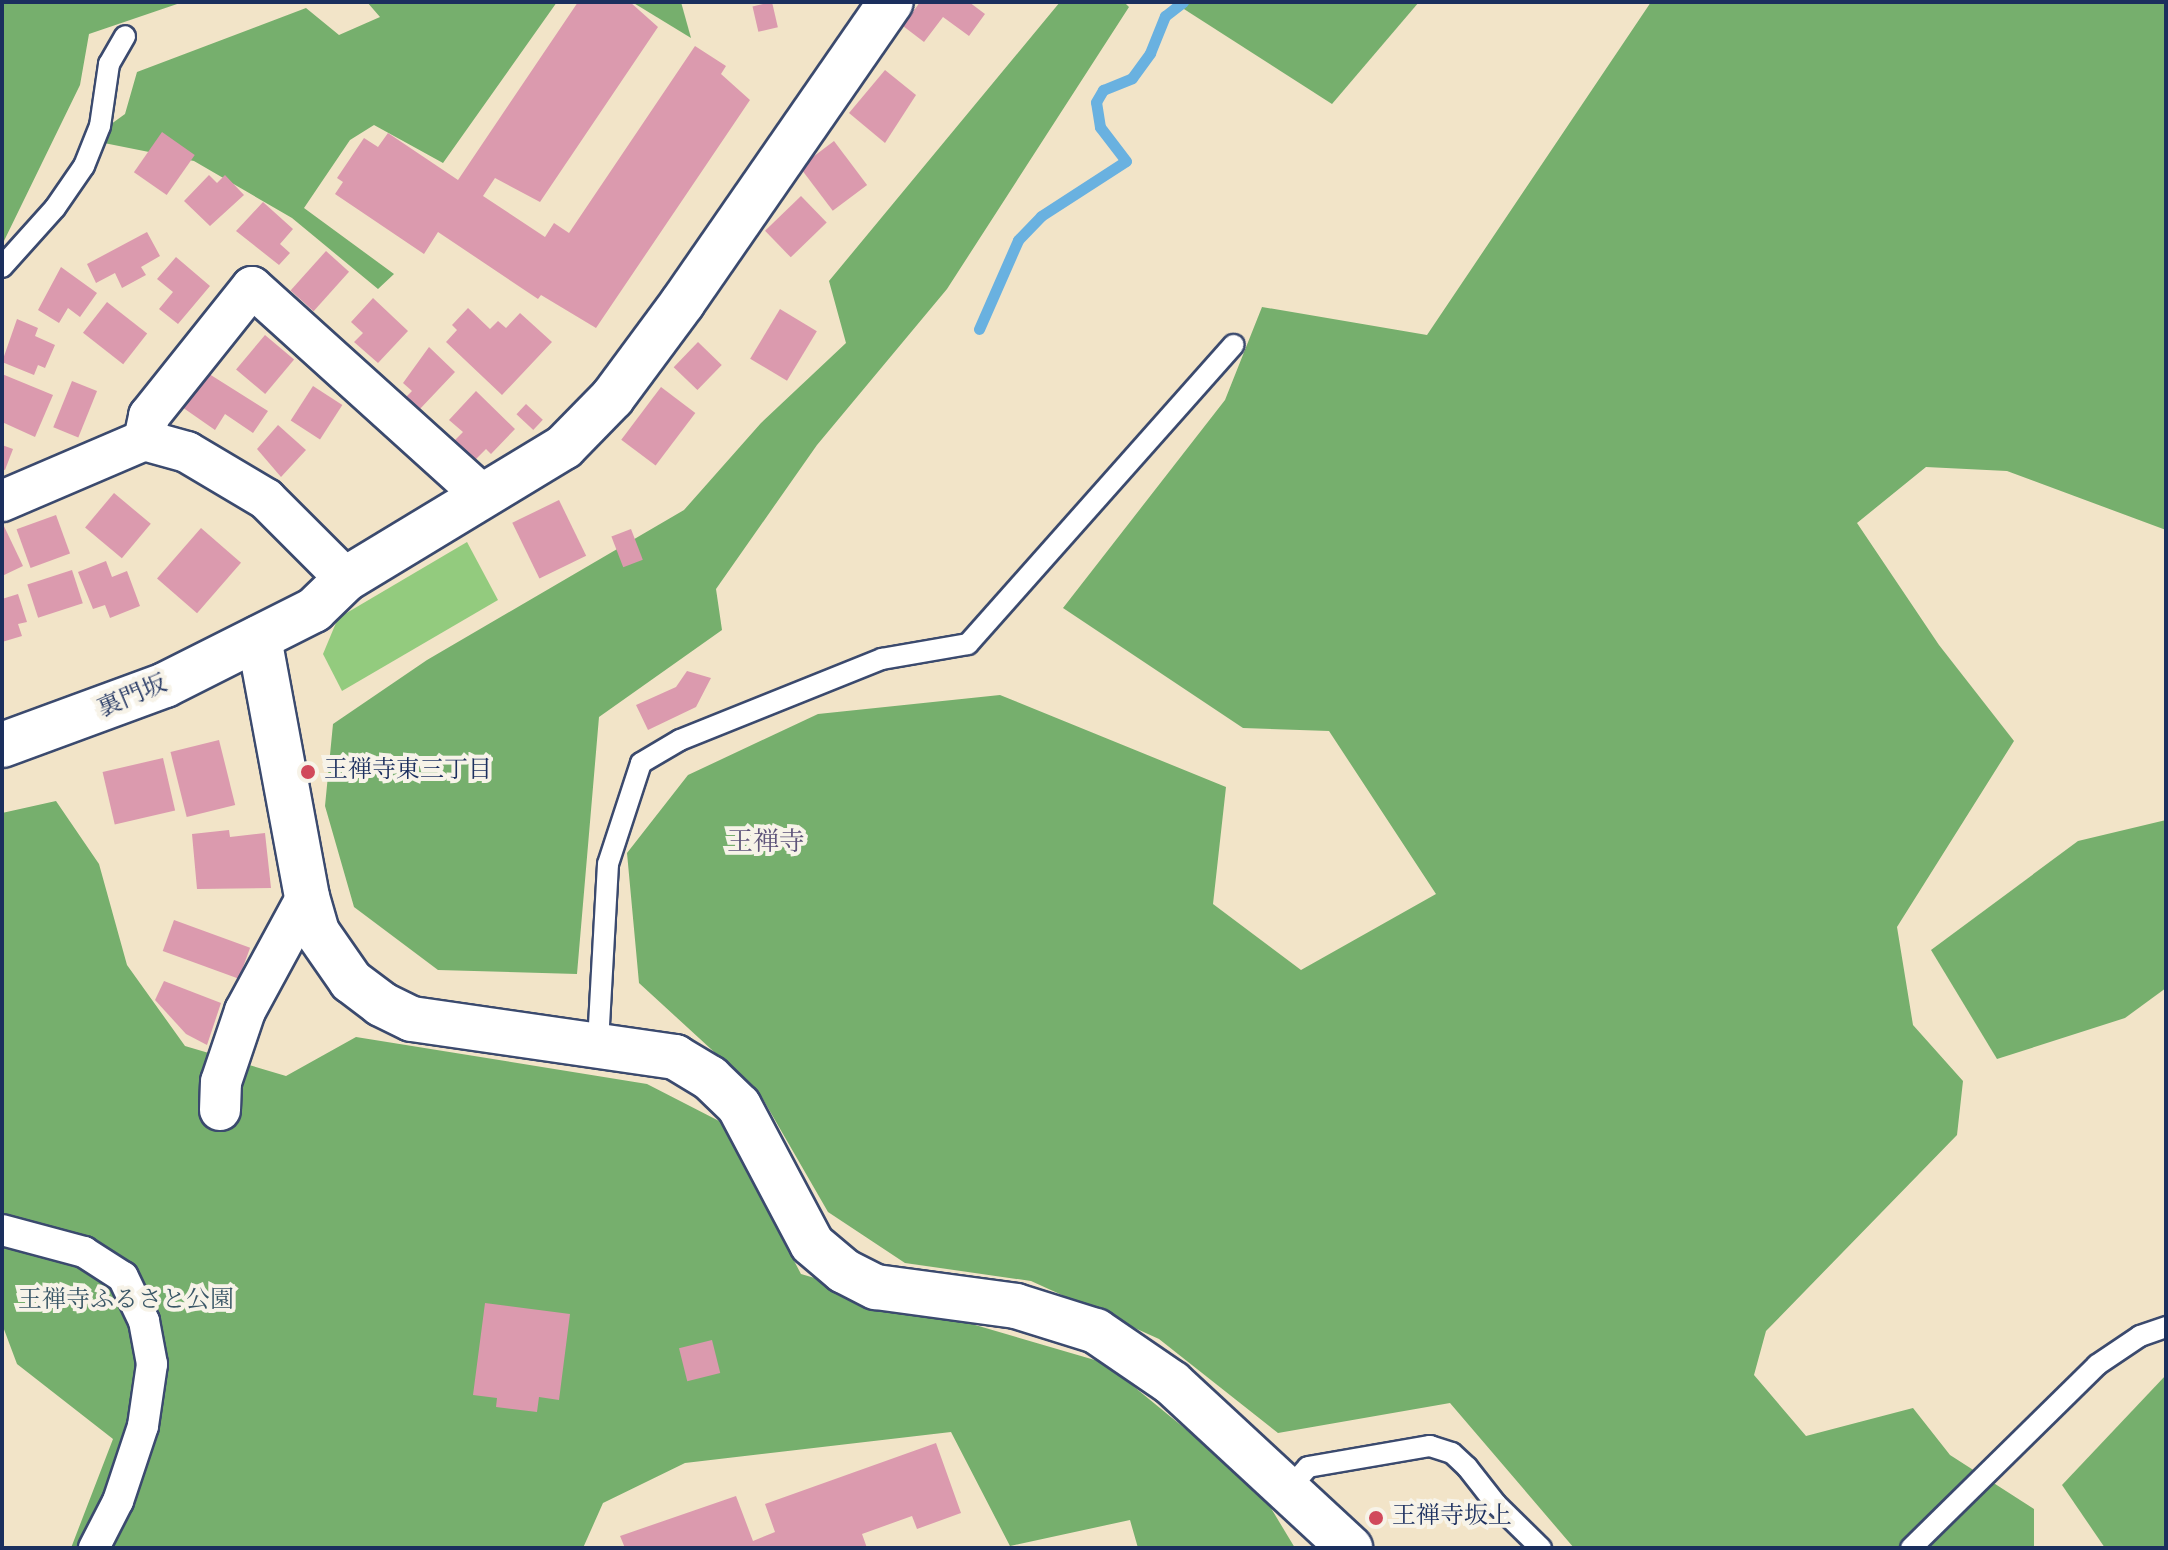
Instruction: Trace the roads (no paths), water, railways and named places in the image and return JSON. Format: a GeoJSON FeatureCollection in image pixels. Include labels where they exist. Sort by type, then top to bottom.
{"type":"FeatureCollection","features":[{"type":"Feature","properties":{"kind":"street","name":"裏門坂"},"geometry":{"type":"LineString","coordinates":[[2,745],[138,697],[314,610],[346,579],[564,447],[612,398],[891,2]]}},
{"type":"Feature","properties":{"kind":"street"},"geometry":{"type":"LineString","coordinates":[[144,440],[149,416],[252,287],[483,496]]}},
{"type":"Feature","properties":{"kind":"street"},"geometry":{"type":"LineString","coordinates":[[2,501],[144,440],[187,452],[266,499],[346,579]]}},
{"type":"Feature","properties":{"kind":"street"},"geometry":{"type":"LineString","coordinates":[[259,638],[307,897],[331,959],[381,1004],[412,1019],[456,1028],[598,1043],[675,1057],[710,1078],[739,1106],[762,1142],[812,1244],[844,1271],[876,1287],[1016,1306],[1096,1331],[1172,1383],[1350,1548]]}},
{"type":"Feature","properties":{"kind":"street"},"geometry":{"type":"LineString","coordinates":[[220,1110],[221,1082],[245,1011],[307,897]]}},
{"type":"Feature","properties":{"kind":"street"},"geometry":{"type":"LineString","coordinates":[[2,1230],[84,1252],[123,1277],[144,1321],[152,1364],[143,1426],[118,1501],[94,1548]]}},
{"type":"Feature","properties":{"kind":"lane"},"geometry":{"type":"LineString","coordinates":[[2,267],[55,208],[84,166],[100,126],[109,64],[125,36]]}},
{"type":"Feature","properties":{"kind":"lane"},"geometry":{"type":"LineString","coordinates":[[598,1043],[608,864],[641,763],[680,740],[882,659],[968,644],[1233,345]]}},
{"type":"Feature","properties":{"kind":"lane"},"geometry":{"type":"LineString","coordinates":[[1911,1548],[2097,1365],[2140,1336],[2166,1327]]}},
{"type":"Feature","properties":{"kind":"lane"},"geometry":{"type":"LineString","coordinates":[[1288,1490],[1308,1467],[1430,1446],[1452,1453],[1496,1504],[1541,1548]]}},
{"type":"Feature","properties":{"kind":"waterway"},"geometry":{"type":"LineString","coordinates":[[979,329],[1018,240],[1041,216],[1126,161],[1100,127],[1096,102],[1103,90],[1132,78],[1150,53],[1165,16],[1183,2]]}},
{"type":"Feature","properties":{"kind":"place","name":"王禅寺東三丁目"},"geometry":{"type":"Point","coordinates":[308,772]}},
{"type":"Feature","properties":{"kind":"place","name":"王禅寺坂上"},"geometry":{"type":"Point","coordinates":[1376,1518]}},
{"type":"Feature","properties":{"kind":"district","name":"王禅寺"},"geometry":{"type":"Point","coordinates":[766,844]}},
{"type":"Feature","properties":{"kind":"park label","name":"王禅寺ふるさと公園"},"geometry":{"type":"Point","coordinates":[126,1302]}}]}
